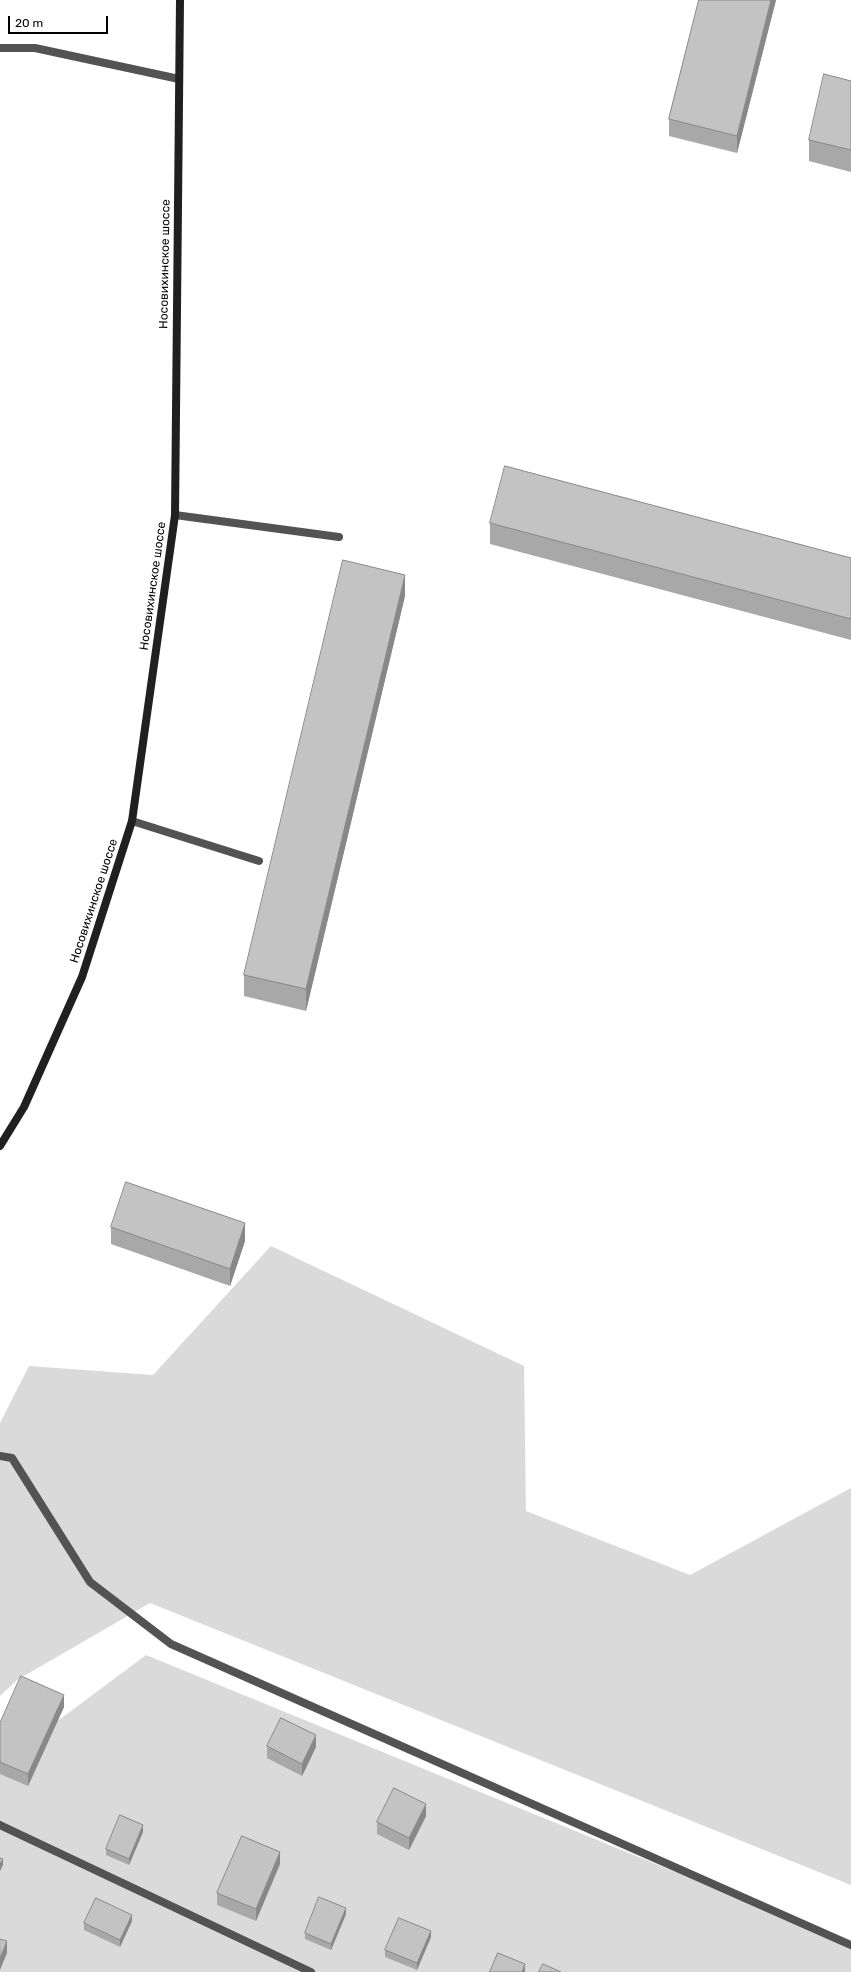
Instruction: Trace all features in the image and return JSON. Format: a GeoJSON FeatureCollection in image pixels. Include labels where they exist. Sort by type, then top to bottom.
{"type":"FeatureCollection","features":[{"type":"Feature","properties":{"kind":"main road","name":"Носовихинское шоссе"},"geometry":{"type":"LineString","coordinates":[[0,1146],[24,1107],[82,977],[132,821],[175,515],[180,0]]}},
{"type":"Feature","properties":{"kind":"street"},"geometry":{"type":"LineString","coordinates":[[0,48],[35,48],[179,79]]}},
{"type":"Feature","properties":{"kind":"street"},"geometry":{"type":"LineString","coordinates":[[175,515],[339,537]]}},
{"type":"Feature","properties":{"kind":"street"},"geometry":{"type":"LineString","coordinates":[[132,821],[259,861]]}},
{"type":"Feature","properties":{"kind":"street"},"geometry":{"type":"LineString","coordinates":[[0,1456],[12,1458],[90,1582],[171,1644],[851,1946]]}},
{"type":"Feature","properties":{"kind":"street"},"geometry":{"type":"LineString","coordinates":[[0,1825],[311,1972]]}},
{"type":"Feature","properties":{"kind":"shaded area"},"geometry":{"type":"Polygon","coordinates":[[[271,1246],[524,1366],[526,1511],[690,1575],[851,1488],[851,1885],[150,1603],[17,1680],[0,1696],[0,1423],[29,1366],[153,1375],[271,1246]]]}},
{"type":"Feature","properties":{"kind":"shaded area"},"geometry":{"type":"Polygon","coordinates":[[[146,1655],[851,1944],[851,1972],[0,1972],[0,1764],[146,1655]]]}},
{"type":"Feature","properties":{"kind":"building"},"geometry":{"type":"Polygon","coordinates":[[[699,0],[771,0],[737,136],[669,119],[699,0]]]}},
{"type":"Feature","properties":{"kind":"building"},"geometry":{"type":"Polygon","coordinates":[[[824,74],[851,81],[851,150],[809,140],[824,74]]]}},
{"type":"Feature","properties":{"kind":"building"},"geometry":{"type":"Polygon","coordinates":[[[505,466],[851,558],[851,619],[490,523],[505,466]]]}},
{"type":"Feature","properties":{"kind":"building"},"geometry":{"type":"Polygon","coordinates":[[[343,560],[405,575],[306,989],[244,975],[343,560]]]}},
{"type":"Feature","properties":{"kind":"building"},"geometry":{"type":"Polygon","coordinates":[[[126,1182],[245,1223],[230,1269],[111,1227],[126,1182]]]}},
{"type":"Feature","properties":{"kind":"building"},"geometry":{"type":"Polygon","coordinates":[[[21,1676],[64,1695],[28,1774],[0,1762],[0,1723],[21,1676]]]}},
{"type":"Feature","properties":{"kind":"building"},"geometry":{"type":"Polygon","coordinates":[[[281,1718],[316,1735],[302,1764],[267,1746],[281,1718]]]}},
{"type":"Feature","properties":{"kind":"building"},"geometry":{"type":"Polygon","coordinates":[[[394,1788],[426,1804],[409,1838],[377,1822],[394,1788]]]}},
{"type":"Feature","properties":{"kind":"building"},"geometry":{"type":"Polygon","coordinates":[[[120,1815],[143,1825],[129,1859],[106,1849],[120,1815]]]}},
{"type":"Feature","properties":{"kind":"building"},"geometry":{"type":"Polygon","coordinates":[[[242,1836],[280,1852],[256,1909],[217,1893],[242,1836]]]}},
{"type":"Feature","properties":{"kind":"building"},"geometry":{"type":"Polygon","coordinates":[[[319,1897],[346,1908],[331,1944],[305,1933],[319,1897]]]}},
{"type":"Feature","properties":{"kind":"building"},"geometry":{"type":"Polygon","coordinates":[[[96,1898],[132,1915],[120,1940],[84,1923],[96,1898]]]}},
{"type":"Feature","properties":{"kind":"building"},"geometry":{"type":"Polygon","coordinates":[[[399,1918],[431,1931],[417,1963],[385,1950],[399,1918]]]}},
{"type":"Feature","properties":{"kind":"building"},"geometry":{"type":"Polygon","coordinates":[[[0,1939],[7,1941],[0,1958],[0,1939]]]}},
{"type":"Feature","properties":{"kind":"building"},"geometry":{"type":"Polygon","coordinates":[[[498,1953],[525,1964],[522,1972],[490,1972],[498,1953]]]}},
{"type":"Feature","properties":{"kind":"building"},"geometry":{"type":"Polygon","coordinates":[[[543,1964],[561,1972],[539,1972],[543,1964]]]}}]}
